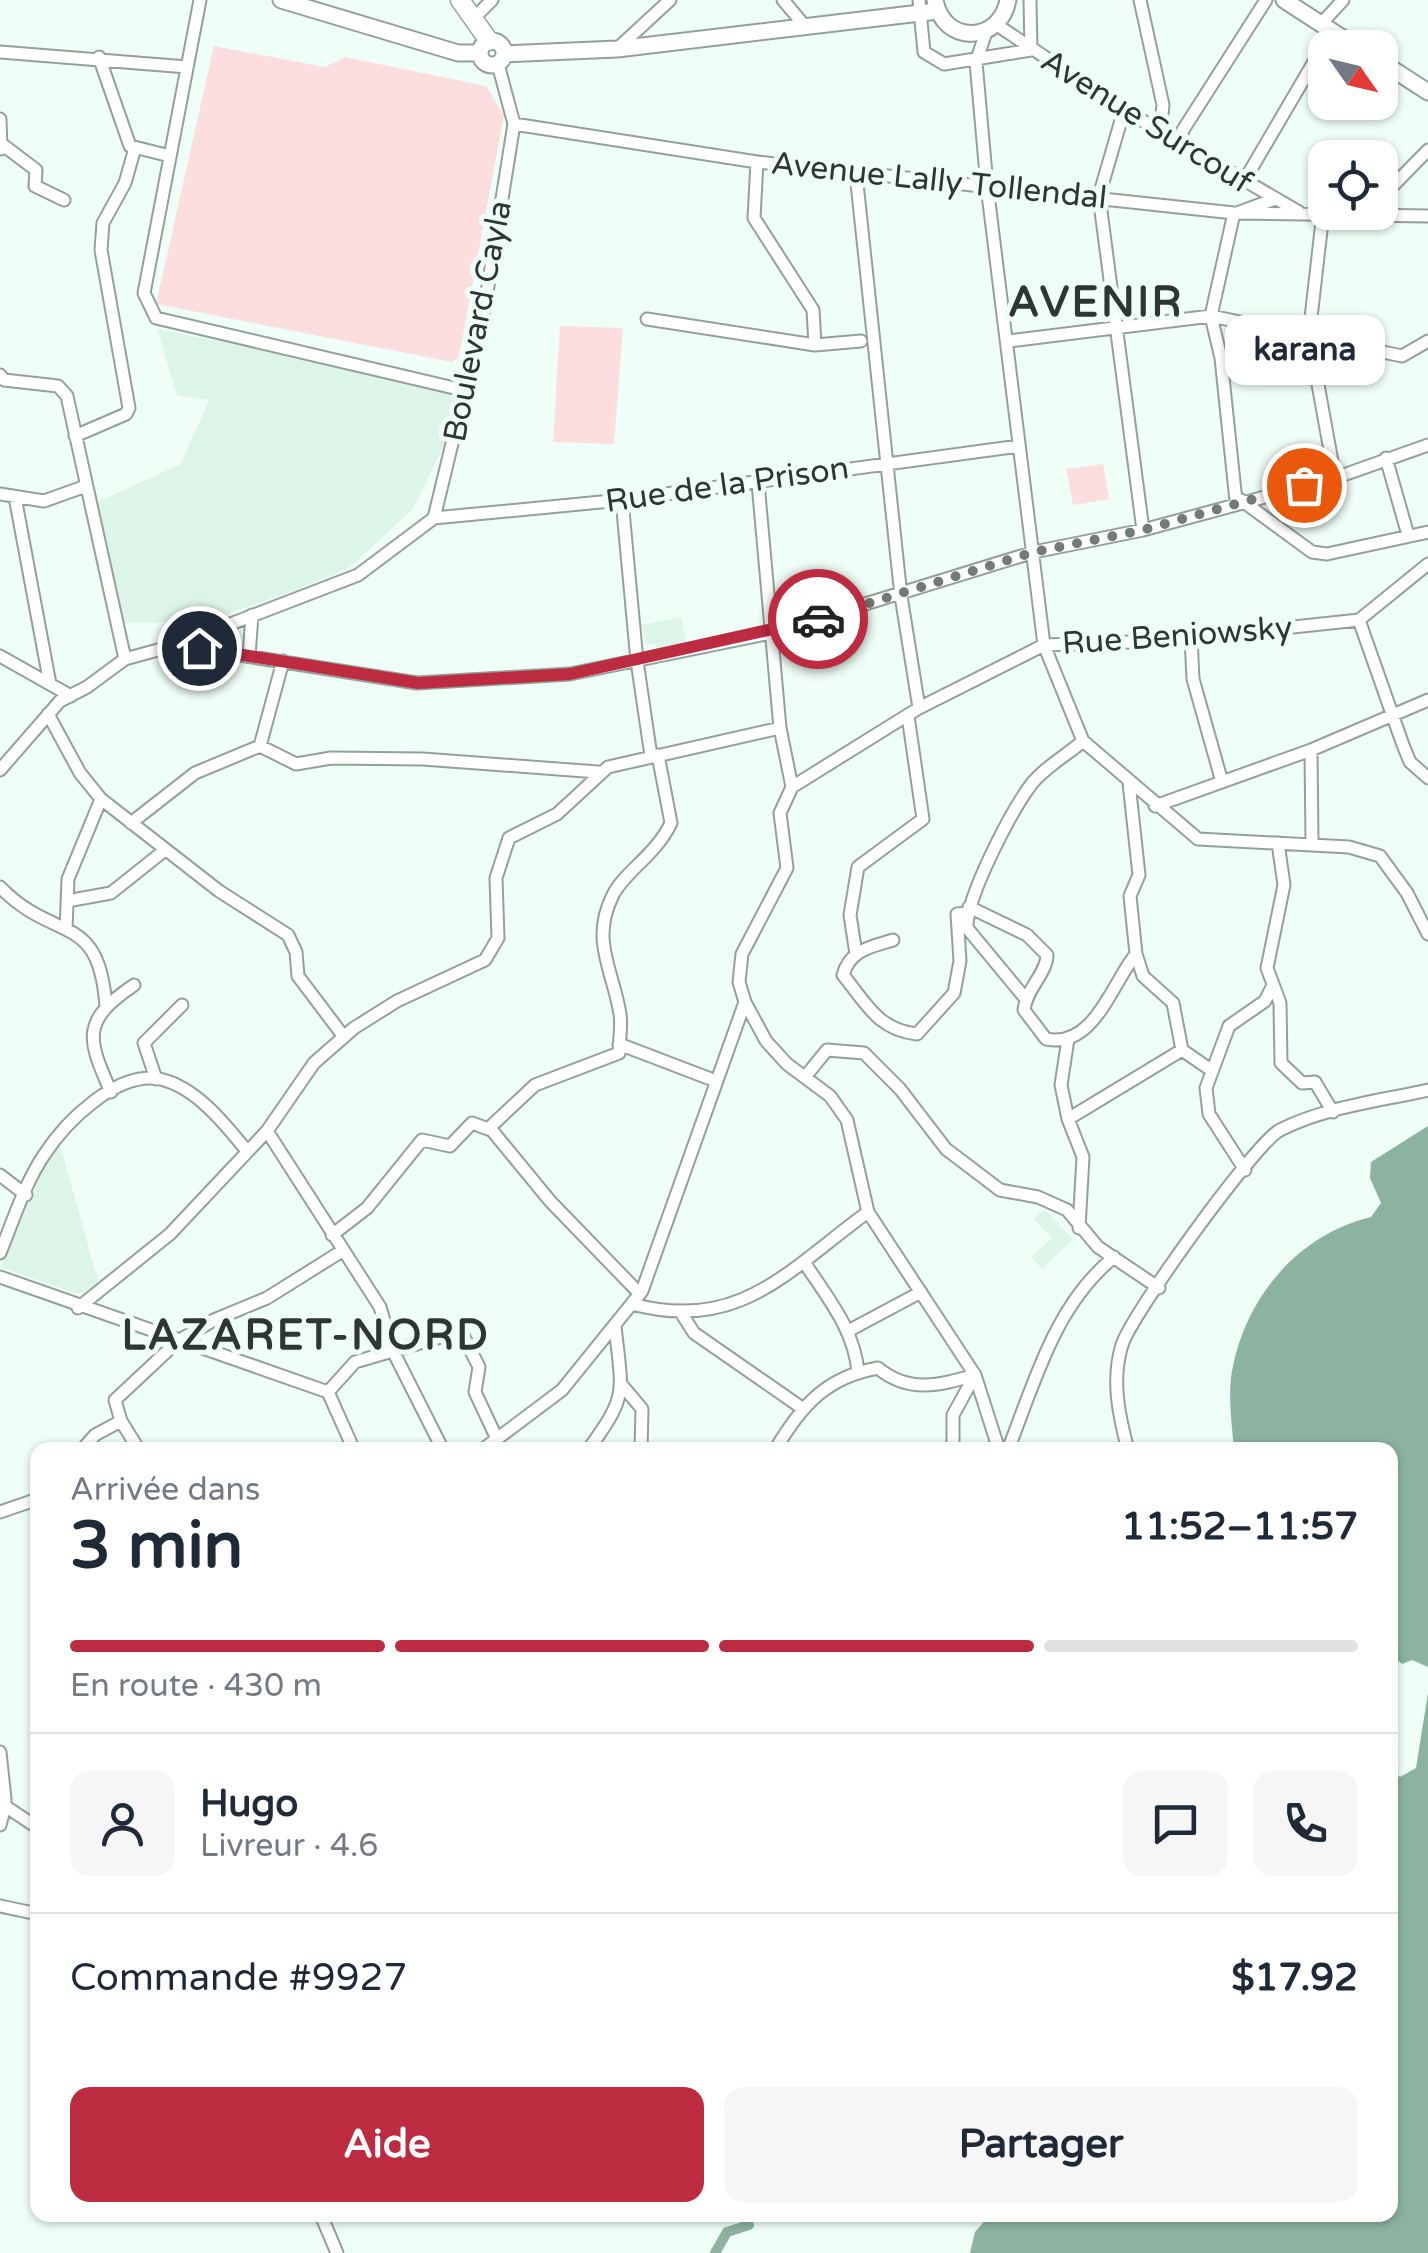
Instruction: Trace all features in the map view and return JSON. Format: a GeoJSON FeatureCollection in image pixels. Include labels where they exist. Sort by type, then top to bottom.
{"type":"FeatureCollection","features":[{"type":"Feature","properties":{"kind":"main road"},"geometry":{"type":"LineString","coordinates":[[280,0],[303,2],[458,53],[617,49],[936,6],[952,30],[964,34],[991,28],[1012,1]]}},
{"type":"Feature","properties":{"kind":"main road"},"geometry":{"type":"LineString","coordinates":[[460,0],[475,16],[493,53]]}},
{"type":"Feature","properties":{"kind":"main road"},"geometry":{"type":"LineString","coordinates":[[1284,0],[1331,30]]}},
{"type":"Feature","properties":{"kind":"main road"},"geometry":{"type":"LineString","coordinates":[[1398,73],[1428,92]]}},
{"type":"Feature","properties":{"kind":"street"},"geometry":{"type":"LineString","coordinates":[[200,0],[144,293],[156,318],[467,391]]}},
{"type":"Feature","properties":{"kind":"street"},"geometry":{"type":"LineString","coordinates":[[475,16],[492,0]]}},
{"type":"Feature","properties":{"kind":"street"},"geometry":{"type":"LineString","coordinates":[[617,49],[670,0]]}},
{"type":"Feature","properties":{"kind":"street"},"geometry":{"type":"LineString","coordinates":[[783,0],[804,24]]}},
{"type":"Feature","properties":{"kind":"street"},"geometry":{"type":"LineString","coordinates":[[918,7],[924,52],[944,64],[976,62],[1031,50],[1030,0]]}},
{"type":"Feature","properties":{"kind":"street"},"geometry":{"type":"LineString","coordinates":[[1140,0],[1163,105],[1160,132]]}},
{"type":"Feature","properties":{"kind":"street"},"geometry":{"type":"LineString","coordinates":[[1180,143],[1183,130],[1266,0]]}},
{"type":"Feature","properties":{"kind":"street"},"geometry":{"type":"LineString","coordinates":[[1275,217],[1246,184],[1343,0]]}},
{"type":"Feature","properties":{"kind":"street"},"geometry":{"type":"LineString","coordinates":[[976,62],[991,28]]}},
{"type":"Feature","properties":{"kind":"street","name":"Avenue Surcouf"},"geometry":{"type":"LineString","coordinates":[[991,28],[1246,184],[1300,212]]}},
{"type":"Feature","properties":{"kind":"street"},"geometry":{"type":"LineString","coordinates":[[964,34],[976,62],[987,186],[1044,645],[1084,740],[1155,806],[1198,839],[1349,847],[1380,856],[1408,893],[1428,934]]}},
{"type":"Feature","properties":{"kind":"street"},"geometry":{"type":"LineString","coordinates":[[0,52],[187,67]]}},
{"type":"Feature","properties":{"kind":"street"},"geometry":{"type":"LineString","coordinates":[[493,53],[514,124]]}},
{"type":"Feature","properties":{"kind":"street"},"geometry":{"type":"LineString","coordinates":[[99,58],[130,146],[170,156]]}},
{"type":"Feature","properties":{"kind":"street"},"geometry":{"type":"LineString","coordinates":[[1124,110],[1099,196],[1143,530]]}},
{"type":"Feature","properties":{"kind":"street"},"geometry":{"type":"LineString","coordinates":[[0,119],[1,148],[36,170],[35,186],[64,200]]}},
{"type":"Feature","properties":{"kind":"street","name":"Avenue Lally Tollendal"},"geometry":{"type":"LineString","coordinates":[[514,124],[856,174],[1275,217],[1308,212]]}},
{"type":"Feature","properties":{"kind":"street","name":"Boulevard Cayla"},"geometry":{"type":"LineString","coordinates":[[434,518],[467,391],[514,124]]}},
{"type":"Feature","properties":{"kind":"street"},"geometry":{"type":"LineString","coordinates":[[75,436],[126,414],[128,408],[101,250],[103,223],[124,183],[135,148]]}},
{"type":"Feature","properties":{"kind":"street"},"geometry":{"type":"LineString","coordinates":[[1398,181],[1428,150]]}},
{"type":"Feature","properties":{"kind":"street"},"geometry":{"type":"LineString","coordinates":[[758,162],[754,218],[812,310],[815,345]]}},
{"type":"Feature","properties":{"kind":"street"},"geometry":{"type":"LineString","coordinates":[[856,174],[889,461],[923,819],[858,867],[850,915],[856,954]]}},
{"type":"Feature","properties":{"kind":"street"},"geometry":{"type":"LineString","coordinates":[[1276,200],[1236,213],[1211,316],[1239,500],[1312,552],[1340,554],[1428,532]]}},
{"type":"Feature","properties":{"kind":"street","name":"Avenue Lally Tollendal"},"geometry":{"type":"LineString","coordinates":[[1398,215],[1428,216]]}},
{"type":"Feature","properties":{"kind":"street"},"geometry":{"type":"LineString","coordinates":[[1320,230],[1309,334],[1334,478]]}},
{"type":"Feature","properties":{"kind":"street"},"geometry":{"type":"LineString","coordinates":[[1009,341],[1211,316],[1402,356],[1428,341]]}},
{"type":"Feature","properties":{"kind":"street"},"geometry":{"type":"LineString","coordinates":[[648,320],[815,345],[861,341]]}},
{"type":"Feature","properties":{"kind":"street"},"geometry":{"type":"LineString","coordinates":[[0,375],[4,380],[58,386],[67,396],[124,659]]}},
{"type":"Feature","properties":{"kind":"street"},"geometry":{"type":"LineString","coordinates":[[176,644],[418,683],[570,674],[771,633],[1034,552],[1143,530],[1239,500],[1334,478],[1428,445]]}},
{"type":"Feature","properties":{"kind":"street","name":"Rue de la Prison"},"geometry":{"type":"LineString","coordinates":[[434,518],[622,500],[1019,446]]}},
{"type":"Feature","properties":{"kind":"street"},"geometry":{"type":"LineString","coordinates":[[1386,458],[1408,535]]}},
{"type":"Feature","properties":{"kind":"street"},"geometry":{"type":"LineString","coordinates":[[758,482],[780,728],[792,786],[780,812],[787,868],[742,954],[739,982],[744,1002],[766,1041],[830,1096],[847,1120],[868,1212],[976,1375],[996,1442]]}},
{"type":"Feature","properties":{"kind":"street"},"geometry":{"type":"LineString","coordinates":[[0,494],[44,501],[86,486]]}},
{"type":"Feature","properties":{"kind":"street"},"geometry":{"type":"LineString","coordinates":[[15,496],[50,684]]}},
{"type":"Feature","properties":{"kind":"street"},"geometry":{"type":"LineString","coordinates":[[490,1128],[536,1086],[618,1053],[620,1018],[604,965],[602,921],[614,890],[642,865],[671,823],[636,661],[622,500]]}},
{"type":"Feature","properties":{"kind":"street"},"geometry":{"type":"LineString","coordinates":[[0,770],[48,714],[124,659],[176,644],[358,575],[434,518]]}},
{"type":"Feature","properties":{"kind":"street"},"geometry":{"type":"LineString","coordinates":[[1428,564],[1360,620],[1410,762],[1428,778]]}},
{"type":"Feature","properties":{"kind":"street"},"geometry":{"type":"LineString","coordinates":[[249,656],[252,616]]}},
{"type":"Feature","properties":{"kind":"street","name":"Rue Beniowsky"},"geometry":{"type":"LineString","coordinates":[[792,786],[913,712],[1044,645],[1190,638],[1360,620]]}},
{"type":"Feature","properties":{"kind":"street"},"geometry":{"type":"LineString","coordinates":[[222,652],[224,626]]}},
{"type":"Feature","properties":{"kind":"street"},"geometry":{"type":"LineString","coordinates":[[1190,638],[1193,679],[1222,782]]}},
{"type":"Feature","properties":{"kind":"street"},"geometry":{"type":"LineString","coordinates":[[0,656],[70,696]]}},
{"type":"Feature","properties":{"kind":"street"},"geometry":{"type":"LineString","coordinates":[[260,746],[283,662]]}},
{"type":"Feature","properties":{"kind":"street"},"geometry":{"type":"LineString","coordinates":[[1155,806],[1311,750],[1428,700]]}},
{"type":"Feature","properties":{"kind":"street"},"geometry":{"type":"LineString","coordinates":[[48,714],[80,773],[101,799],[165,850],[288,935],[296,952],[298,976],[344,1037]]}},
{"type":"Feature","properties":{"kind":"street"},"geometry":{"type":"LineString","coordinates":[[132,823],[194,773],[260,746],[296,764],[331,758],[423,759],[598,772],[780,728]]}},
{"type":"Feature","properties":{"kind":"street"},"geometry":{"type":"LineString","coordinates":[[1025,998],[967,928],[968,910],[976,884],[1031,784],[1084,740]]}},
{"type":"Feature","properties":{"kind":"street"},"geometry":{"type":"LineString","coordinates":[[1311,750],[1312,844]]}},
{"type":"Feature","properties":{"kind":"street"},"geometry":{"type":"LineString","coordinates":[[78,1308],[170,1234],[268,1131],[314,1063],[344,1037],[396,1001],[485,960],[498,938],[496,878],[510,838],[558,814],[598,772]]}},
{"type":"Feature","properties":{"kind":"street"},"geometry":{"type":"LineString","coordinates":[[1129,783],[1139,875],[1130,896],[1136,954],[1143,976],[1174,1003],[1182,1050],[1212,1070]]}},
{"type":"Feature","properties":{"kind":"street"},"geometry":{"type":"LineString","coordinates":[[66,929],[72,866],[101,799]]}},
{"type":"Feature","properties":{"kind":"street"},"geometry":{"type":"LineString","coordinates":[[1278,843],[1284,885],[1268,958],[1272,987],[1280,1003],[1281,1064],[1302,1083],[1315,1082],[1333,1112]]}},
{"type":"Feature","properties":{"kind":"street"},"geometry":{"type":"LineString","coordinates":[[67,901],[111,893],[165,850]]}},
{"type":"Feature","properties":{"kind":"street"},"geometry":{"type":"LineString","coordinates":[[0,886],[26,912],[66,929],[94,947],[100,958],[106,1008]]}},
{"type":"Feature","properties":{"kind":"street"},"geometry":{"type":"LineString","coordinates":[[893,940],[856,954],[843,976],[865,1008],[896,1032],[917,1034],[954,993],[960,961],[957,914],[968,910],[1028,935],[1047,955],[1047,964],[1025,998],[1024,1010],[1036,1031],[1046,1039],[1068,1038],[1102,1011],[1136,954]]}},
{"type":"Feature","properties":{"kind":"street"},"geometry":{"type":"LineString","coordinates":[[111,1092],[93,1051],[91,1033],[94,1022],[106,1008],[134,984]]}},
{"type":"Feature","properties":{"kind":"street"},"geometry":{"type":"LineString","coordinates":[[1245,1170],[1205,1103],[1212,1070],[1229,1026],[1265,1001],[1272,987]]}},
{"type":"Feature","properties":{"kind":"street"},"geometry":{"type":"LineString","coordinates":[[493,1442],[562,1390],[636,1299],[744,1002]]}},
{"type":"Feature","properties":{"kind":"street"},"geometry":{"type":"LineString","coordinates":[[156,1079],[155,1065],[144,1043],[182,1005]]}},
{"type":"Feature","properties":{"kind":"street"},"geometry":{"type":"LineString","coordinates":[[1068,1038],[1062,1085],[1068,1119],[1083,1157],[1079,1228]]}},
{"type":"Feature","properties":{"kind":"street"},"geometry":{"type":"LineString","coordinates":[[619,1044],[716,1082]]}},
{"type":"Feature","properties":{"kind":"street"},"geometry":{"type":"LineString","coordinates":[[805,1077],[827,1050],[864,1053],[900,1089],[946,1150],[1000,1190],[1038,1197],[1066,1210],[1079,1228],[1158,1288]]}},
{"type":"Feature","properties":{"kind":"street"},"geometry":{"type":"LineString","coordinates":[[1068,1119],[1182,1050]]}},
{"type":"Feature","properties":{"kind":"street"},"geometry":{"type":"LineString","coordinates":[[0,1253],[44,1154],[92,1104],[135,1077],[156,1079],[184,1089],[222,1120],[247,1151]]}},
{"type":"Feature","properties":{"kind":"street"},"geometry":{"type":"LineString","coordinates":[[1126,1442],[1116,1407],[1122,1344],[1158,1288],[1276,1132],[1333,1112],[1428,1090]]}},
{"type":"Feature","properties":{"kind":"street"},"geometry":{"type":"LineString","coordinates":[[332,1235],[367,1208],[422,1140],[450,1146],[472,1124],[490,1128],[636,1299],[680,1311],[744,1302],[772,1288],[868,1212]]}},
{"type":"Feature","properties":{"kind":"street"},"geometry":{"type":"LineString","coordinates":[[268,1131],[380,1307],[392,1350],[440,1442]]}},
{"type":"Feature","properties":{"kind":"street"},"geometry":{"type":"LineString","coordinates":[[0,1176],[26,1195]]}},
{"type":"Feature","properties":{"kind":"street"},"geometry":{"type":"LineString","coordinates":[[134,1442],[120,1420],[115,1400],[178,1342],[214,1320],[267,1298],[342,1251]]}},
{"type":"Feature","properties":{"kind":"street"},"geometry":{"type":"LineString","coordinates":[[1011,1442],[1057,1326],[1089,1277],[1114,1257]]}},
{"type":"Feature","properties":{"kind":"street"},"geometry":{"type":"LineString","coordinates":[[804,1262],[848,1331],[856,1348],[858,1373]]}},
{"type":"Feature","properties":{"kind":"street"},"geometry":{"type":"LineString","coordinates":[[0,1277],[78,1308],[328,1392],[350,1442]]}},
{"type":"Feature","properties":{"kind":"street"},"geometry":{"type":"LineString","coordinates":[[848,1331],[920,1292]]}},
{"type":"Feature","properties":{"kind":"street"},"geometry":{"type":"LineString","coordinates":[[680,1311],[694,1333],[802,1408]]}},
{"type":"Feature","properties":{"kind":"street"},"geometry":{"type":"LineString","coordinates":[[594,1442],[619,1408],[622,1384],[615,1326]]}},
{"type":"Feature","properties":{"kind":"street"},"geometry":{"type":"LineString","coordinates":[[328,1392],[355,1362],[460,1330],[480,1367],[475,1392],[498,1438]]}},
{"type":"Feature","properties":{"kind":"street"},"geometry":{"type":"LineString","coordinates":[[779,1442],[816,1392],[858,1373],[878,1368],[890,1379],[920,1388],[976,1375]]}},
{"type":"Feature","properties":{"kind":"street"},"geometry":{"type":"LineString","coordinates":[[953,1442],[953,1415],[976,1375]]}},
{"type":"Feature","properties":{"kind":"street"},"geometry":{"type":"LineString","coordinates":[[622,1384],[642,1409],[642,1442]]}},
{"type":"Feature","properties":{"kind":"street"},"geometry":{"type":"LineString","coordinates":[[89,1442],[120,1420]]}},
{"type":"Feature","properties":{"kind":"street"},"geometry":{"type":"LineString","coordinates":[[0,1512],[30,1502]]}},
{"type":"Feature","properties":{"kind":"street"},"geometry":{"type":"LineString","coordinates":[[0,1752],[0,1826]]}},
{"type":"Feature","properties":{"kind":"street"},"geometry":{"type":"LineString","coordinates":[[3,1803],[30,1822]]}},
{"type":"Feature","properties":{"kind":"street"},"geometry":{"type":"LineString","coordinates":[[0,1906],[30,1912]]}},
{"type":"Feature","properties":{"kind":"street"},"geometry":{"type":"LineString","coordinates":[[324,2222],[337,2253]]}},
{"type":"Feature","properties":{"kind":"shaded area"},"geometry":{"type":"Polygon","coordinates":[[[214,46],[325,67],[345,57],[486,86],[504,115],[459,357],[452,362],[156,304],[214,46]]]}},
{"type":"Feature","properties":{"kind":"shaded area"},"geometry":{"type":"Polygon","coordinates":[[[560,326],[623,328],[614,444],[553,442],[560,326]]]}},
{"type":"Feature","properties":{"kind":"shaded area"},"geometry":{"type":"Polygon","coordinates":[[[157,329],[458,389],[448,437],[413,509],[349,568],[298,589],[207,621],[118,623],[95,503],[181,464],[209,400],[177,395],[157,329]]]}},
{"type":"Feature","properties":{"kind":"shaded area"},"geometry":{"type":"Polygon","coordinates":[[[1103,464],[1109,499],[1073,505],[1066,469],[1103,464]]]}},
{"type":"Feature","properties":{"kind":"shaded area"},"geometry":{"type":"Polygon","coordinates":[[[681,617],[687,644],[682,648],[657,654],[656,644],[646,645],[642,625],[681,617]]]}},
{"type":"Feature","properties":{"kind":"shaded area"},"geometry":{"type":"Polygon","coordinates":[[[1428,1126],[1428,1667],[1412,1660],[1402,1664],[1398,1661],[1398,1442],[1233,1442],[1231,1376],[1251,1315],[1281,1271],[1300,1253],[1345,1225],[1371,1217],[1381,1203],[1370,1178],[1371,1162],[1428,1126]]]}},
{"type":"Feature","properties":{"kind":"shaded area"},"geometry":{"type":"Polygon","coordinates":[[[60,1145],[99,1284],[78,1294],[2,1268],[5,1252],[51,1153],[60,1145]]]}},
{"type":"Feature","properties":{"kind":"shaded area"},"geometry":{"type":"Polygon","coordinates":[[[1044,1209],[1073,1239],[1042,1269],[1031,1257],[1052,1238],[1034,1219],[1044,1209]]]}},
{"type":"Feature","properties":{"kind":"shaded area"},"geometry":{"type":"Polygon","coordinates":[[[1428,1693],[1428,2253],[970,2253],[975,2232],[984,2222],[1398,2222],[1398,1775],[1416,1768],[1428,1693]]]}},
{"type":"Feature","properties":{"kind":"waterway"},"geometry":{"type":"LineString","coordinates":[[715,2253],[727,2232],[749,2225]]}},
{"type":"Feature","properties":{"kind":"way so far"},"geometry":{"type":"LineString","coordinates":[[818,619],[1034,552],[1143,530],[1304,485]]}},
{"type":"Feature","properties":{"kind":"place","name":"karana"},"geometry":{"type":"Point","coordinates":[1304,485]}},
{"type":"Feature","properties":{"kind":"district","name":"AVENIR"},"geometry":{"type":"Point","coordinates":[1096,301]}},
{"type":"Feature","properties":{"kind":"district","name":"LAZARET-NORD"},"geometry":{"type":"Point","coordinates":[306,1334]}},
{"type":"Feature","properties":{"kind":"route"},"geometry":{"type":"LineString","coordinates":[[199,648],[418,683],[570,674],[771,633],[818,619]]}}]}
